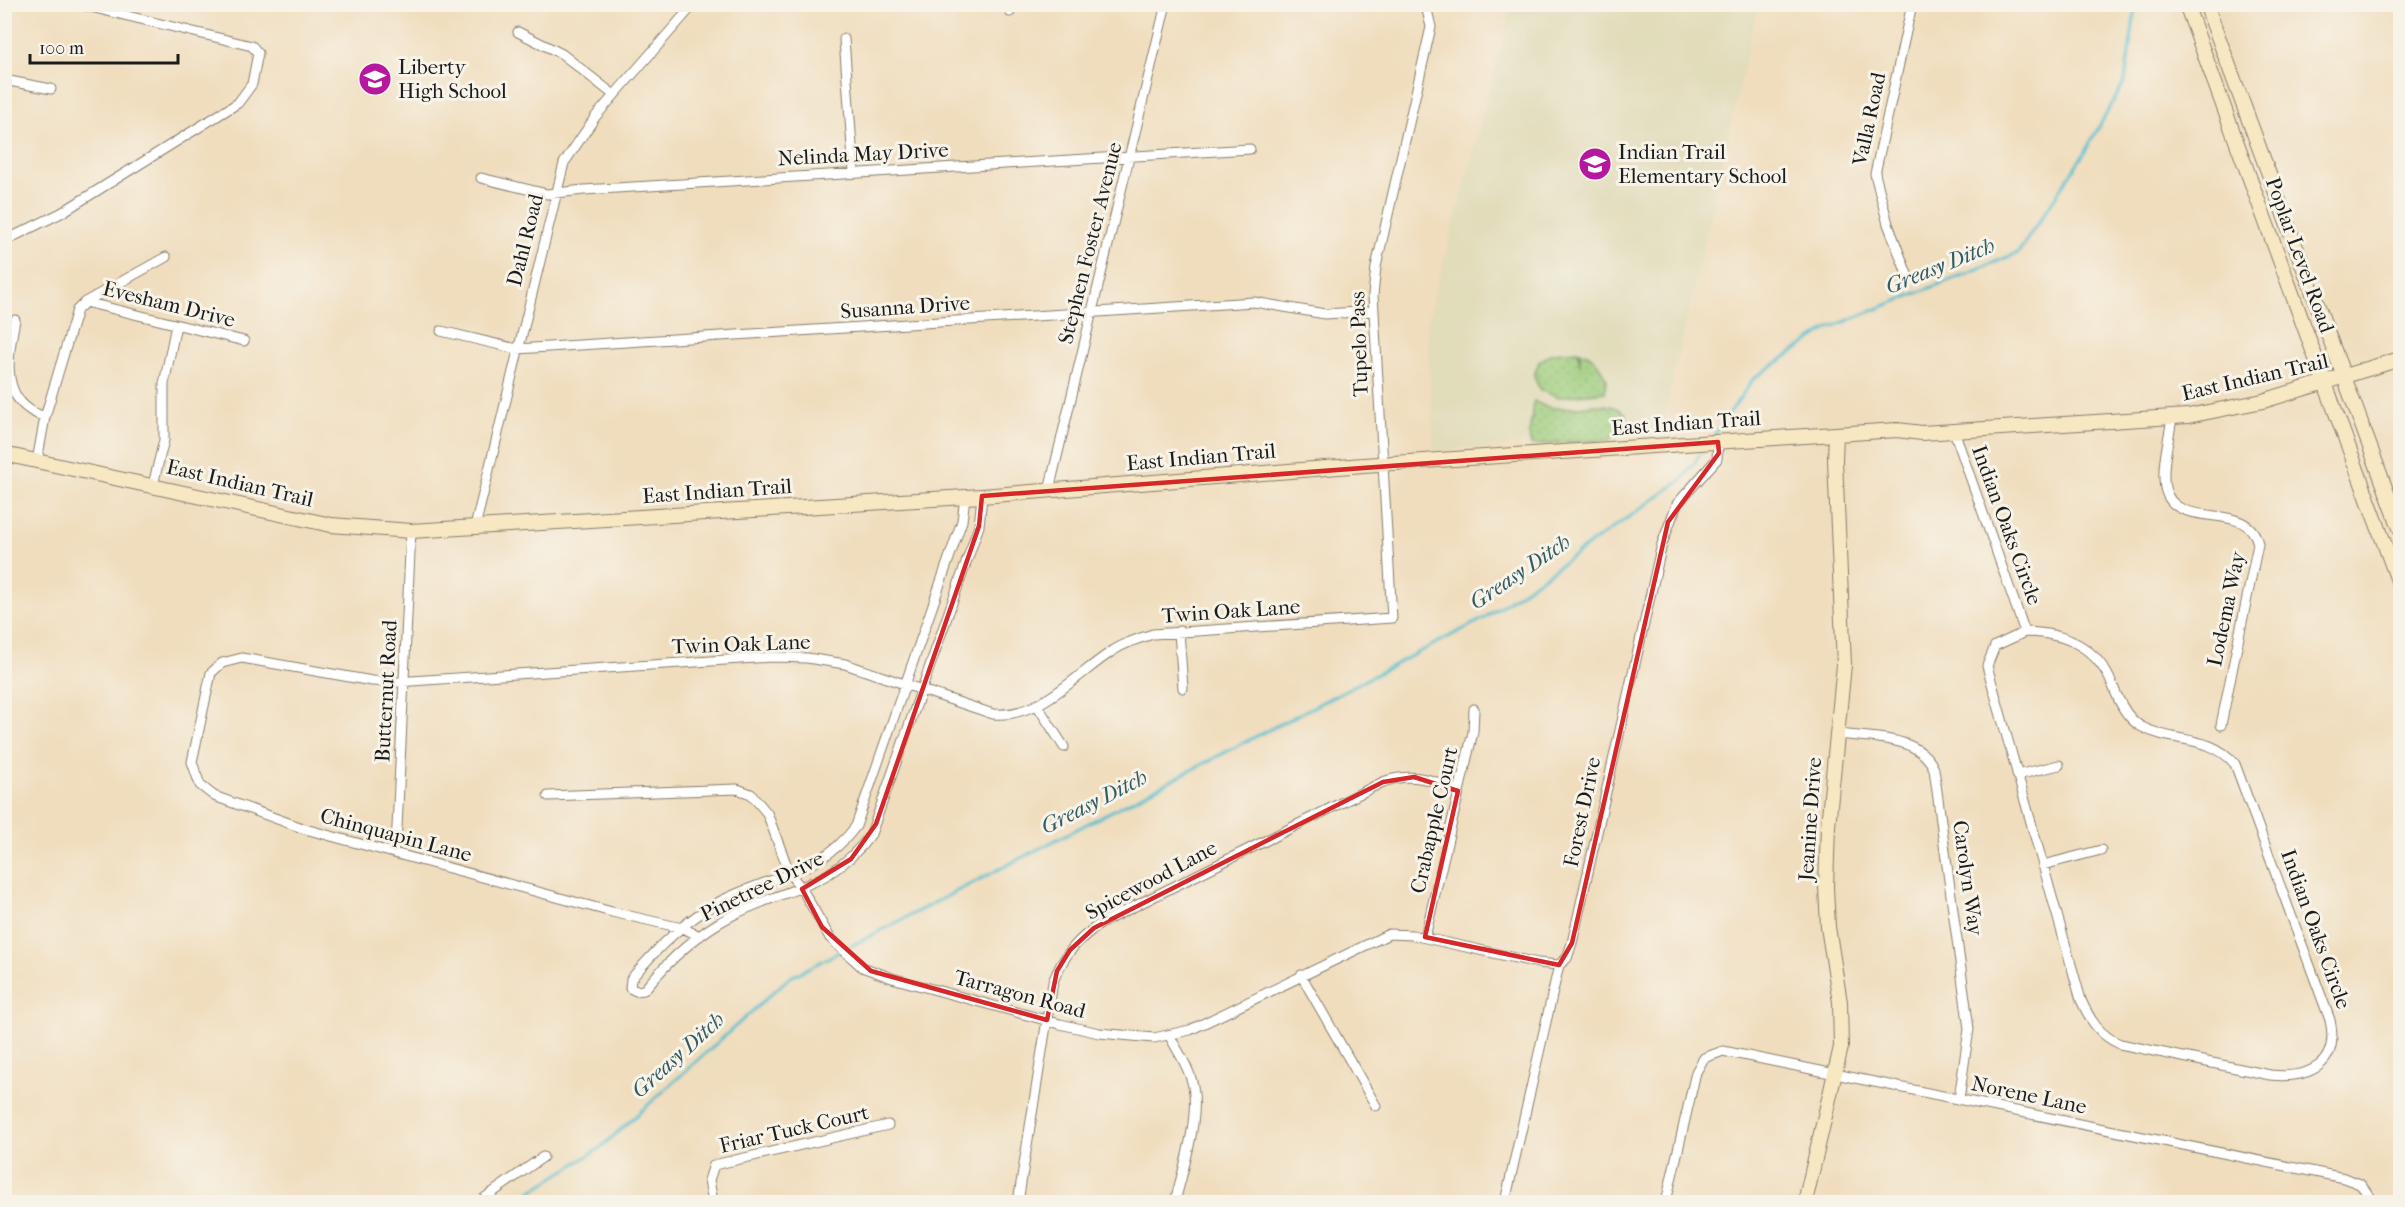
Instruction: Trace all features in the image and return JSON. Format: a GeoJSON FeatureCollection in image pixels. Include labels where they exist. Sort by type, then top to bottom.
{"type":"FeatureCollection","features":[{"type":"Feature","properties":{"kind":"main road","name":"Poplar Level Road"},"geometry":{"type":"LineString","coordinates":[[2186,4],[2284,270],[2323,384],[2347,440],[2400,586]]}},
{"type":"Feature","properties":{"kind":"main road","name":"Poplar Level Road"},"geometry":{"type":"LineString","coordinates":[[2206,4],[2400,528]]}},
{"type":"Feature","properties":{"kind":"main road","name":"East Indian Trail"},"geometry":{"type":"LineString","coordinates":[[4,454],[331,525],[411,531],[982,496],[1382,464],[1897,430],[1922,433],[2172,418],[2217,411],[2323,384],[2400,358]]}},
{"type":"Feature","properties":{"kind":"main road","name":"Jeanine Drive"},"geometry":{"type":"LineString","coordinates":[[1805,1203],[1841,1047],[1841,1024],[1828,927],[1826,849],[1838,734],[1844,630],[1834,460],[1836,434]]}},
{"type":"Feature","properties":{"kind":"street"},"geometry":{"type":"LineString","coordinates":[[4,241],[61,213],[238,103],[246,96],[252,84],[258,57],[256,49],[78,4]]}},
{"type":"Feature","properties":{"kind":"street","name":"Dahl Road"},"geometry":{"type":"LineString","coordinates":[[475,526],[559,176],[569,153],[614,95],[694,4]]}},
{"type":"Feature","properties":{"kind":"street","name":"Stephen Foster Avenue"},"geometry":{"type":"LineString","coordinates":[[1049,490],[1166,4]]}},
{"type":"Feature","properties":{"kind":"street","name":"Valla Road"},"geometry":{"type":"LineString","coordinates":[[1908,273],[1888,224],[1875,174],[1912,4]]}},
{"type":"Feature","properties":{"kind":"street","name":"Tupelo Pass"},"geometry":{"type":"LineString","coordinates":[[1392,618],[1373,311],[1377,267],[1431,27],[1430,18],[1422,5]]}},
{"type":"Feature","properties":{"kind":"street"},"geometry":{"type":"LineString","coordinates":[[518,32],[562,54],[614,95]]}},
{"type":"Feature","properties":{"kind":"street"},"geometry":{"type":"LineString","coordinates":[[844,39],[854,173]]}},
{"type":"Feature","properties":{"kind":"street"},"geometry":{"type":"LineString","coordinates":[[4,80],[51,89]]}},
{"type":"Feature","properties":{"kind":"street","name":"Nelinda May Drive"},"geometry":{"type":"LineString","coordinates":[[481,178],[541,193],[556,194],[1250,149]]}},
{"type":"Feature","properties":{"kind":"street"},"geometry":{"type":"LineString","coordinates":[[37,461],[45,417],[73,319],[85,303],[166,257]]}},
{"type":"Feature","properties":{"kind":"street","name":"Susanna Drive"},"geometry":{"type":"LineString","coordinates":[[441,331],[518,349],[1254,302],[1325,314],[1373,311]]}},
{"type":"Feature","properties":{"kind":"street","name":"Evesham Drive"},"geometry":{"type":"LineString","coordinates":[[85,303],[244,341]]}},
{"type":"Feature","properties":{"kind":"street"},"geometry":{"type":"LineString","coordinates":[[15,320],[5,380],[9,391],[22,408],[45,417]]}},
{"type":"Feature","properties":{"kind":"street"},"geometry":{"type":"LineString","coordinates":[[153,485],[164,440],[164,384],[176,325]]}},
{"type":"Feature","properties":{"kind":"street","name":"Lodema Way"},"geometry":{"type":"LineString","coordinates":[[2172,418],[2165,486],[2172,502],[2186,510],[2243,522],[2254,532],[2258,544],[2221,725]]}},
{"type":"Feature","properties":{"kind":"street","name":"Indian Oaks Circle"},"geometry":{"type":"LineString","coordinates":[[1954,431],[2025,632]]}},
{"type":"Feature","properties":{"kind":"street","name":"Forest Drive"},"geometry":{"type":"LineString","coordinates":[[1505,1203],[1559,965],[1567,958],[1572,943],[1668,522],[1677,504],[1713,465],[1719,453],[1718,442]]}},
{"type":"Feature","properties":{"kind":"street","name":"Pinetree Drive"},"geometry":{"type":"LineString","coordinates":[[965,496],[962,521],[921,636],[908,684],[856,826],[839,847],[825,858],[721,902],[682,928],[667,939],[630,979],[630,988],[636,992],[644,990],[678,951],[746,908],[802,889],[834,873],[851,859],[871,834],[924,689],[937,641],[979,526],[982,496]]}},
{"type":"Feature","properties":{"kind":"street","name":"Butternut Road"},"geometry":{"type":"LineString","coordinates":[[393,852],[397,828],[411,531]]}},
{"type":"Feature","properties":{"kind":"street","name":"Twin Oak Lane"},"geometry":{"type":"LineString","coordinates":[[211,673],[222,663],[242,658],[372,681],[404,682],[772,657],[834,662],[924,689],[993,714],[1012,714],[1037,705],[1116,648],[1154,634],[1392,618]]}},
{"type":"Feature","properties":{"kind":"street"},"geometry":{"type":"LineString","coordinates":[[1179,631],[1183,688]]}},
{"type":"Feature","properties":{"kind":"street","name":"Indian Oaks Circle"},"geometry":{"type":"LineString","coordinates":[[2025,632],[2059,635],[2083,646],[2102,664],[2123,707],[2133,721],[2155,732],[2216,746],[2235,764],[2330,1020],[2333,1037],[2324,1059],[2309,1073],[2289,1077],[2136,1048],[2120,1044],[2103,1035],[2090,1020],[2081,1000],[1987,666],[1995,646],[2010,637],[2025,632]]}},
{"type":"Feature","properties":{"kind":"street","name":"Chinquapin Lane"},"geometry":{"type":"LineString","coordinates":[[211,673],[192,762],[196,778],[206,791],[228,803],[305,829],[612,912],[682,928],[700,936]]}},
{"type":"Feature","properties":{"kind":"street"},"geometry":{"type":"LineString","coordinates":[[1037,705],[1064,747]]}},
{"type":"Feature","properties":{"kind":"street","name":"Crabapple Court"},"geometry":{"type":"LineString","coordinates":[[1425,938],[1473,732],[1474,709]]}},
{"type":"Feature","properties":{"kind":"street","name":"Carolyn Way"},"geometry":{"type":"LineString","coordinates":[[1838,734],[1909,745],[1923,752],[1934,770],[1967,1005],[1968,1054],[1959,1099]]}},
{"type":"Feature","properties":{"kind":"street"},"geometry":{"type":"LineString","coordinates":[[2017,775],[2059,765]]}},
{"type":"Feature","properties":{"kind":"street","name":"Spicewood Lane"},"geometry":{"type":"LineString","coordinates":[[1018,1203],[1053,982],[1062,961],[1084,935],[1105,921],[1390,779],[1406,776],[1424,778],[1458,791]]}},
{"type":"Feature","properties":{"kind":"street","name":"Tarragon Road"},"geometry":{"type":"LineString","coordinates":[[548,796],[736,789],[751,794],[767,813],[790,874],[802,889],[830,938],[854,960],[871,971],[1047,1020],[1118,1035],[1154,1038],[1190,1030],[1382,936],[1395,934],[1425,938],[1538,963],[1559,965]]}},
{"type":"Feature","properties":{"kind":"street"},"geometry":{"type":"LineString","coordinates":[[2043,865],[2101,850]]}},
{"type":"Feature","properties":{"kind":"street"},"geometry":{"type":"LineString","coordinates":[[1301,975],[1376,1106]]}},
{"type":"Feature","properties":{"kind":"street"},"geometry":{"type":"LineString","coordinates":[[1169,1035],[1187,1068],[1194,1090],[1188,1144],[1175,1203]]}},
{"type":"Feature","properties":{"kind":"street","name":"Norene Lane"},"geometry":{"type":"LineString","coordinates":[[1666,1203],[1701,1062],[1715,1052],[1723,1051],[2344,1178],[2360,1184],[2374,1203]]}},
{"type":"Feature","properties":{"kind":"street","name":"Friar Tuck Court"},"geometry":{"type":"LineString","coordinates":[[713,1203],[709,1180],[714,1165],[888,1125]]}},
{"type":"Feature","properties":{"kind":"street"},"geometry":{"type":"LineString","coordinates":[[479,1203],[543,1157]]}},
{"type":"Feature","properties":{"kind":"highlighted area"},"geometry":{"type":"Polygon","coordinates":[[[1718,442],[1719,453],[1668,522],[1572,943],[1559,965],[1425,937],[1458,791],[1414,777],[1383,782],[1094,928],[1070,950],[1057,971],[1047,1020],[871,971],[822,927],[802,889],[851,859],[876,824],[979,526],[982,496],[1718,442]]]}},
{"type":"Feature","properties":{"kind":"shaded area","name":"Indian Trail Elementary School"},"geometry":{"type":"Polygon","coordinates":[[[1512,5],[1758,5],[1661,432],[1434,451],[1427,324],[1512,5]]]}},
{"type":"Feature","properties":{"kind":"green space"},"geometry":{"type":"Polygon","coordinates":[[[1578,351],[1580,366],[1580,352],[1590,356],[1599,366],[1607,380],[1605,392],[1557,397],[1540,390],[1534,376],[1539,362],[1552,353],[1578,351]]]}},
{"type":"Feature","properties":{"kind":"green space"},"geometry":{"type":"Polygon","coordinates":[[[1534,401],[1557,408],[1604,405],[1625,413],[1627,421],[1622,432],[1609,440],[1531,445],[1529,434],[1534,401]]]}},
{"type":"Feature","properties":{"kind":"waterway","name":"Greasy Ditch"},"geometry":{"type":"LineString","coordinates":[[1714,435],[1754,378],[1829,328],[2018,253],[2083,155],[2125,81],[2136,4]]}},
{"type":"Feature","properties":{"kind":"waterway","name":"Greasy Ditch"},"geometry":{"type":"LineString","coordinates":[[514,1202],[599,1149],[789,978],[1483,619],[1683,479],[1703,450]]}},
{"type":"Feature","properties":{"kind":"place","name":"Liberty High School"},"geometry":{"type":"Point","coordinates":[375,79]}},
{"type":"Feature","properties":{"kind":"place","name":"Indian Trail Elementary School"},"geometry":{"type":"Point","coordinates":[1595,164]}}]}
